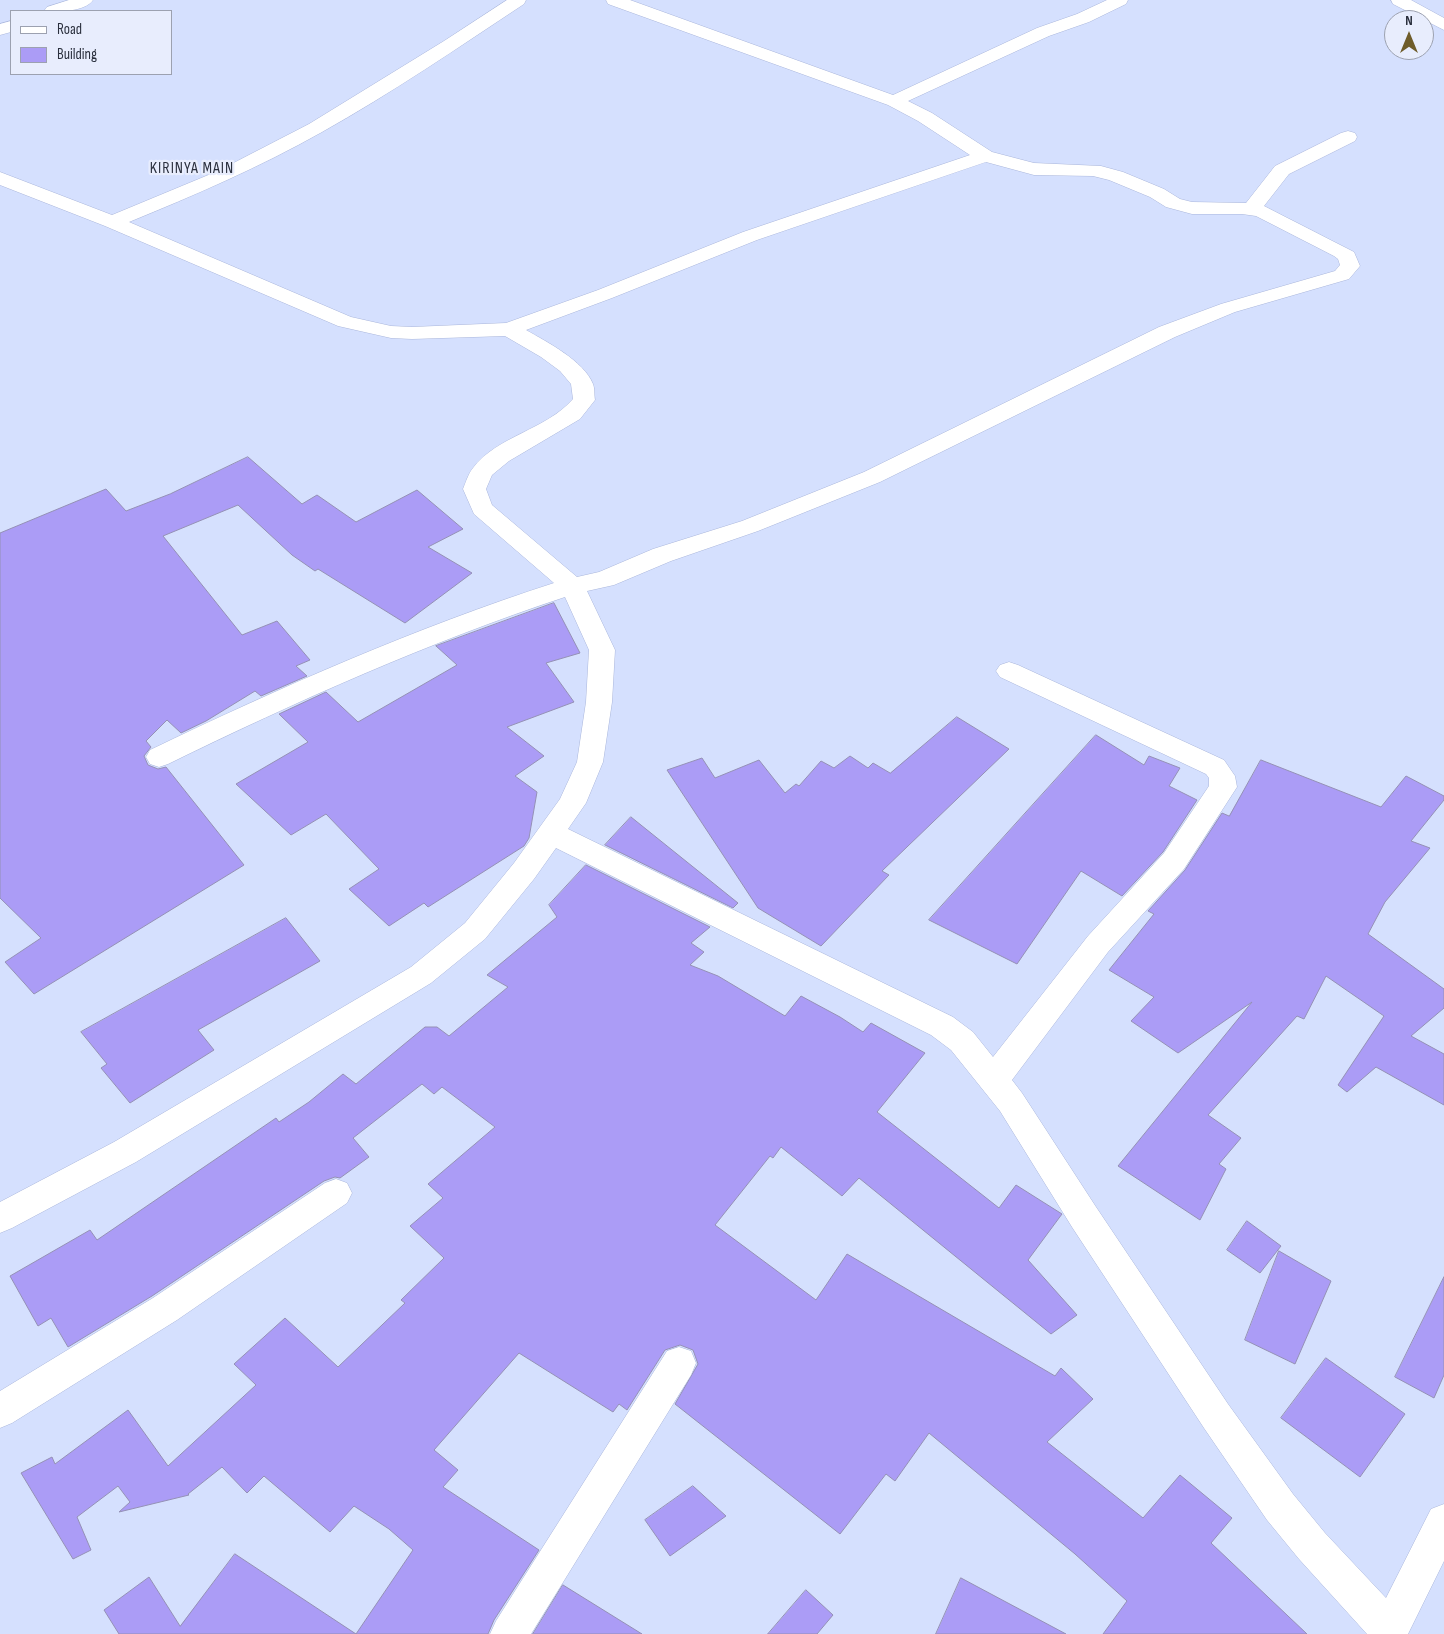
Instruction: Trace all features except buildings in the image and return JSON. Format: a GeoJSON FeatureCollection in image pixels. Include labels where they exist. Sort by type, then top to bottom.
{"type":"FeatureCollection","features":[{"type":"Feature","properties":{"kind":"street"},"geometry":{"type":"LineString","coordinates":[[56,10],[85,0]]}},
{"type":"Feature","properties":{"kind":"street"},"geometry":{"type":"LineString","coordinates":[[112,222],[225,175],[316,128],[450,45],[518,0]]}},
{"type":"Feature","properties":{"kind":"street"},"geometry":{"type":"LineString","coordinates":[[159,756],[268,704],[488,613],[572,586],[605,579],[662,555],[750,526],[872,477],[1167,332],[1228,308],[1342,275],[1347,270],[1350,261],[1341,252],[1261,211],[1251,209],[1192,208],[1173,202],[1158,193],[1116,176],[1094,170],[1034,169],[985,156],[925,117],[894,101],[614,0]]}},
{"type":"Feature","properties":{"kind":"street"},"geometry":{"type":"LineString","coordinates":[[894,101],[1043,32],[1083,18],[1120,0]]}},
{"type":"Feature","properties":{"kind":"street"},"geometry":{"type":"LineString","coordinates":[[1399,0],[1444,25]]}},
{"type":"Feature","properties":{"kind":"street"},"geometry":{"type":"LineString","coordinates":[[1251,209],[1282,170],[1348,137]]}},
{"type":"Feature","properties":{"kind":"street"},"geometry":{"type":"LineString","coordinates":[[0,178],[112,222],[346,322],[364,328],[412,333],[509,329],[605,294],[750,236],[985,156]]}},
{"type":"Feature","properties":{"kind":"street"},"geometry":{"type":"LineString","coordinates":[[0,1218],[125,1152],[421,975],[475,931],[524,871],[572,803],[590,762],[599,702],[602,650],[572,586],[489,516],[475,497],[473,490],[478,475],[500,456],[571,415],[582,402],[585,391],[583,384],[557,358],[509,329]]}},
{"type":"Feature","properties":{"kind":"street"},"geometry":{"type":"LineString","coordinates":[[994,1080],[1098,944],[1174,862],[1215,800],[1223,787],[1224,781],[1215,767],[1009,672]]}},
{"type":"Feature","properties":{"kind":"street"},"geometry":{"type":"LineString","coordinates":[[551,833],[942,1026],[962,1041],[1011,1102],[1084,1217],[1252,1469],[1312,1546],[1389,1632],[1444,1522]]}},
{"type":"Feature","properties":{"kind":"street"},"geometry":{"type":"LineString","coordinates":[[0,1411],[165,1309],[336,1193]]}},
{"type":"Feature","properties":{"kind":"street"},"geometry":{"type":"LineString","coordinates":[[509,1634],[679,1363]]}},
{"type":"Feature","properties":{"kind":"district","name":"KIRINYA MAIN"},"geometry":{"type":"Point","coordinates":[192,169]}}]}
